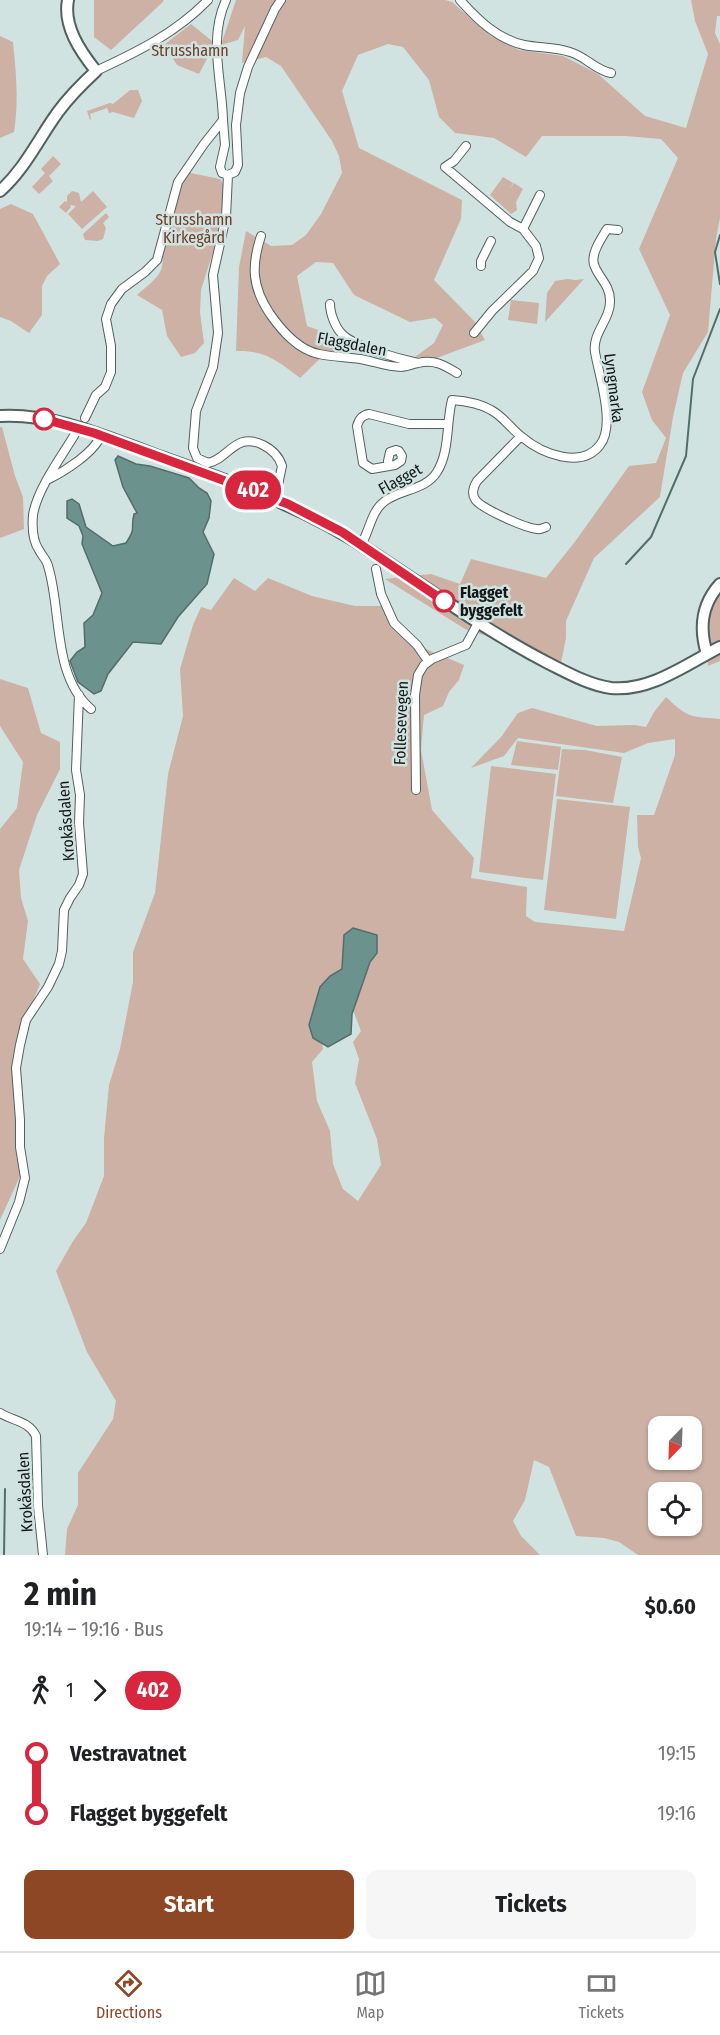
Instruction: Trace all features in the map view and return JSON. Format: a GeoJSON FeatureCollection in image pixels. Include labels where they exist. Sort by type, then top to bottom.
{"type":"FeatureCollection","features":[{"type":"Feature","properties":{"kind":"main road"},"geometry":{"type":"LineString","coordinates":[[0,191],[26,161],[64,104],[96,71],[69,28],[68,0]]}},
{"type":"Feature","properties":{"kind":"main road"},"geometry":{"type":"LineString","coordinates":[[0,416],[47,419],[101,435],[275,499],[317,518],[362,545],[478,623],[561,669],[590,682],[610,688],[632,687],[652,682],[719,648],[704,628]]}},
{"type":"Feature","properties":{"kind":"main road"},"geometry":{"type":"LineString","coordinates":[[707,654],[703,617],[707,601],[720,584]]}},
{"type":"Feature","properties":{"kind":"street"},"geometry":{"type":"LineString","coordinates":[[96,71],[153,44],[208,0]]}},
{"type":"Feature","properties":{"kind":"street"},"geometry":{"type":"LineString","coordinates":[[226,0],[219,20],[217,38],[225,145],[220,167],[222,173],[228,175],[235,172],[238,165],[235,141],[236,114],[246,72],[281,0]]}},
{"type":"Feature","properties":{"kind":"street"},"geometry":{"type":"LineString","coordinates":[[460,0],[481,23],[506,38],[525,45],[572,52],[599,69],[612,73]]}},
{"type":"Feature","properties":{"kind":"street"},"geometry":{"type":"LineString","coordinates":[[85,418],[96,395],[105,387],[111,372],[111,346],[106,319],[108,311],[122,289],[146,272],[157,260],[175,191],[188,166],[223,120]]}},
{"type":"Feature","properties":{"kind":"street"},"geometry":{"type":"LineString","coordinates":[[466,146],[454,161],[445,167],[510,222],[523,230],[536,246],[539,258],[533,271],[492,311],[474,333]]}},
{"type":"Feature","properties":{"kind":"street"},"geometry":{"type":"LineString","coordinates":[[228,175],[226,217],[213,275],[218,333],[213,367],[195,411],[193,448],[197,458],[208,463],[215,461],[228,449],[245,441],[257,442],[273,451],[282,466],[275,499]]}},
{"type":"Feature","properties":{"kind":"street"},"geometry":{"type":"LineString","coordinates":[[523,230],[540,195]]}},
{"type":"Feature","properties":{"kind":"street","name":"Lyngmarka"},"geometry":{"type":"LineString","coordinates":[[452,400],[471,402],[492,410],[520,436],[549,453],[574,458],[594,452],[603,441],[606,431],[606,414],[595,344],[608,312],[610,300],[608,288],[594,267],[593,261],[607,229],[618,230]]}},
{"type":"Feature","properties":{"kind":"street","name":"Flaggdalen"},"geometry":{"type":"LineString","coordinates":[[261,236],[253,263],[256,282],[264,304],[277,324],[293,340],[319,354],[400,367],[438,362],[457,373]]}},
{"type":"Feature","properties":{"kind":"street"},"geometry":{"type":"LineString","coordinates":[[481,266],[481,261],[491,241]]}},
{"type":"Feature","properties":{"kind":"street","name":"Flaggdalen"},"geometry":{"type":"LineString","coordinates":[[330,304],[336,327],[348,339],[380,352],[418,363]]}},
{"type":"Feature","properties":{"kind":"street","name":"Flagget"},"geometry":{"type":"LineString","coordinates":[[362,545],[373,516],[384,502],[427,482],[435,475],[444,455],[452,400]]}},
{"type":"Feature","properties":{"kind":"street"},"geometry":{"type":"LineString","coordinates":[[389,466],[372,470],[363,463],[357,426],[365,414],[410,424],[448,424]]}},
{"type":"Feature","properties":{"kind":"street","name":"Krokåsdalen"},"geometry":{"type":"LineString","coordinates":[[75,434],[36,503],[33,516],[33,537],[48,566],[62,651],[71,679],[79,695],[91,709]]}},
{"type":"Feature","properties":{"kind":"street"},"geometry":{"type":"LineString","coordinates":[[48,480],[67,469],[98,442],[101,435]]}},
{"type":"Feature","properties":{"kind":"street"},"geometry":{"type":"LineString","coordinates":[[520,436],[477,481],[474,497],[480,504],[513,520],[537,529],[546,527]]}},
{"type":"Feature","properties":{"kind":"street"},"geometry":{"type":"LineString","coordinates":[[376,569],[381,594],[394,623],[417,645],[428,661],[466,645],[478,623]]}},
{"type":"Feature","properties":{"kind":"street","name":"Follesevegen"},"geometry":{"type":"LineString","coordinates":[[416,790],[415,695],[418,675],[428,661]]}},
{"type":"Feature","properties":{"kind":"street","name":"Krokåsdalen"},"geometry":{"type":"LineString","coordinates":[[0,1249],[19,1202],[25,1178],[20,1147],[16,1068],[20,1044],[26,1020],[48,987],[59,964],[64,910],[83,874],[79,823],[80,795],[76,770],[79,695]]}},
{"type":"Feature","properties":{"kind":"street","name":"Krokåsdalen"},"geometry":{"type":"LineString","coordinates":[[0,1413],[26,1424],[36,1436],[38,1506],[43,1555]]}},
{"type":"Feature","properties":{"kind":"green space"},"geometry":{"type":"Polygon","coordinates":[[[94,0],[164,1],[111,50],[94,37],[94,0]]]}},
{"type":"Feature","properties":{"kind":"green space"},"geometry":{"type":"Polygon","coordinates":[[[236,0],[445,0],[452,2],[491,36],[519,50],[563,56],[598,74],[645,116],[686,128],[708,54],[695,21],[691,0],[720,0],[720,16],[717,16],[715,33],[720,44],[720,218],[708,332],[683,373],[673,417],[660,497],[594,558],[566,621],[566,638],[559,673],[536,652],[465,629],[385,579],[431,574],[460,584],[471,559],[546,578],[629,466],[656,463],[666,438],[652,420],[642,392],[670,315],[639,249],[678,158],[661,139],[626,136],[542,136],[526,157],[494,138],[455,133],[439,117],[429,80],[403,47],[388,44],[358,55],[342,91],[359,148],[462,200],[461,219],[434,280],[474,321],[485,340],[434,359],[415,357],[434,343],[443,325],[435,318],[410,322],[354,295],[333,263],[316,262],[297,276],[307,326],[340,338],[345,357],[326,353],[300,378],[271,358],[255,352],[236,351],[239,267],[246,231],[271,246],[292,245],[306,235],[321,214],[342,173],[339,156],[332,141],[281,66],[266,57],[242,63],[245,26],[238,40],[221,45],[236,0]]]}},
{"type":"Feature","properties":{"kind":"green space","name":"Strusshamn"},"geometry":{"type":"Polygon","coordinates":[[[191,24],[212,41],[211,51],[199,74],[177,65],[164,45],[191,24]]]}},
{"type":"Feature","properties":{"kind":"green space"},"geometry":{"type":"Polygon","coordinates":[[[0,36],[13,42],[17,98],[14,132],[0,138],[0,36]]]}},
{"type":"Feature","properties":{"kind":"green space"},"geometry":{"type":"Polygon","coordinates":[[[130,90],[138,90],[142,101],[134,118],[109,113],[107,108],[90,114],[90,120],[87,111],[113,104],[130,90]]]}},
{"type":"Feature","properties":{"kind":"green space"},"geometry":{"type":"Polygon","coordinates":[[[53,156],[61,164],[49,176],[53,181],[39,194],[32,187],[45,173],[41,169],[53,156]]]}},
{"type":"Feature","properties":{"kind":"green space","name":"Strusshamn Kirkegård"},"geometry":{"type":"Polygon","coordinates":[[[186,172],[220,179],[225,187],[218,236],[201,290],[200,312],[204,343],[195,353],[181,357],[167,336],[162,310],[137,295],[156,278],[161,269],[178,188],[186,172]]]}},
{"type":"Feature","properties":{"kind":"green space"},"geometry":{"type":"Polygon","coordinates":[[[503,177],[513,183],[510,189],[514,183],[523,189],[516,202],[517,210],[511,214],[490,195],[503,177]]]}},
{"type":"Feature","properties":{"kind":"green space"},"geometry":{"type":"Polygon","coordinates":[[[72,191],[79,193],[81,202],[93,191],[107,207],[82,229],[68,214],[76,206],[70,205],[66,213],[59,207],[65,201],[67,202],[67,196],[72,191]]]}},
{"type":"Feature","properties":{"kind":"green space"},"geometry":{"type":"Polygon","coordinates":[[[11,204],[33,214],[60,264],[47,276],[42,286],[42,315],[29,333],[11,321],[0,317],[0,209],[11,204]]]}},
{"type":"Feature","properties":{"kind":"green space"},"geometry":{"type":"Polygon","coordinates":[[[106,213],[109,217],[103,223],[106,228],[103,239],[85,240],[83,234],[106,213]]]}},
{"type":"Feature","properties":{"kind":"green space"},"geometry":{"type":"Polygon","coordinates":[[[584,279],[545,322],[547,293],[555,281],[584,279]]]}},
{"type":"Feature","properties":{"kind":"green space"},"geometry":{"type":"Polygon","coordinates":[[[511,300],[539,303],[537,324],[508,320],[511,300]]]}},
{"type":"Feature","properties":{"kind":"green space"},"geometry":{"type":"Polygon","coordinates":[[[0,427],[2,427],[23,497],[24,529],[0,538],[0,427]]]}},
{"type":"Feature","properties":{"kind":"green space"},"geometry":{"type":"Polygon","coordinates":[[[234,578],[255,591],[268,578],[312,596],[355,606],[386,606],[396,624],[421,647],[464,665],[459,680],[449,692],[443,706],[424,715],[421,750],[432,810],[474,858],[471,878],[527,887],[526,916],[535,922],[624,931],[641,858],[638,847],[637,815],[654,815],[675,755],[675,739],[648,743],[624,753],[518,738],[504,756],[471,768],[501,737],[518,713],[532,708],[597,726],[646,727],[666,697],[685,713],[720,719],[720,1555],[638,1555],[619,1542],[604,1538],[576,1536],[549,1467],[534,1460],[525,1500],[513,1521],[521,1536],[540,1555],[65,1555],[67,1529],[78,1505],[78,1473],[113,1419],[116,1401],[87,1352],[56,1271],[86,1223],[104,1176],[104,1138],[109,1085],[120,1049],[133,982],[133,952],[155,893],[168,774],[183,716],[180,669],[193,625],[201,607],[211,610],[234,578]],[[344,935],[342,969],[330,976],[313,1038],[322,1043],[323,1049],[312,1062],[317,1101],[330,1131],[333,1164],[343,1189],[358,1201],[381,1165],[377,1139],[355,1083],[359,1059],[353,1042],[361,1031],[353,1010],[370,962],[377,953],[344,935]]]}},
{"type":"Feature","properties":{"kind":"green space"},"geometry":{"type":"Polygon","coordinates":[[[720,584],[720,661],[708,666],[704,605],[720,584]]]}},
{"type":"Feature","properties":{"kind":"green space"},"geometry":{"type":"Polygon","coordinates":[[[0,679],[28,688],[41,733],[60,742],[60,769],[37,815],[19,870],[21,898],[28,921],[23,959],[40,984],[16,1042],[12,1067],[21,1174],[0,1220],[0,829],[17,808],[23,762],[0,726],[0,679]]]}},
{"type":"Feature","properties":{"kind":"green space"},"geometry":{"type":"Polygon","coordinates":[[[517,741],[561,747],[558,770],[511,765],[517,741]]]}},
{"type":"Feature","properties":{"kind":"green space"},"geometry":{"type":"Polygon","coordinates":[[[562,749],[585,750],[622,757],[613,803],[556,796],[562,749]]]}},
{"type":"Feature","properties":{"kind":"green space"},"geometry":{"type":"Polygon","coordinates":[[[491,766],[556,774],[543,880],[479,872],[491,766]]]}},
{"type":"Feature","properties":{"kind":"green space"},"geometry":{"type":"Polygon","coordinates":[[[557,799],[630,807],[616,919],[544,910],[557,799]]]}},
{"type":"Feature","properties":{"kind":"shaded area"},"geometry":{"type":"Polygon","coordinates":[[[118,456],[136,464],[189,478],[207,493],[211,501],[209,518],[203,532],[214,554],[207,584],[178,617],[161,644],[133,642],[108,674],[101,691],[94,694],[78,682],[70,661],[77,652],[85,647],[84,623],[93,615],[102,593],[82,544],[83,536],[79,526],[67,518],[67,501],[72,499],[79,504],[86,527],[113,546],[126,543],[132,531],[134,514],[137,513],[123,487],[115,460],[118,456]]]}},
{"type":"Feature","properties":{"kind":"shaded area"},"geometry":{"type":"Polygon","coordinates":[[[353,928],[377,935],[377,953],[370,962],[352,1014],[351,1034],[328,1047],[313,1038],[309,1025],[320,987],[330,976],[342,969],[344,935],[353,928]]]}},
{"type":"Feature","properties":{"kind":"waterway"},"geometry":{"type":"LineString","coordinates":[[720,235],[715,252],[720,284]]}},
{"type":"Feature","properties":{"kind":"waterway"},"geometry":{"type":"LineString","coordinates":[[626,564],[651,537],[686,456],[693,379],[720,309]]}},
{"type":"Feature","properties":{"kind":"waterway"},"geometry":{"type":"LineString","coordinates":[[4,1555],[5,1489]]}},
{"type":"Feature","properties":{"kind":"bus line","name":"402"},"geometry":{"type":"LineString","coordinates":[[44,419],[94,433],[288,504],[342,532],[444,601]]}},
{"type":"Feature","properties":{"kind":"place","name":"Flagget byggefelt"},"geometry":{"type":"Point","coordinates":[444,601]}}]}
